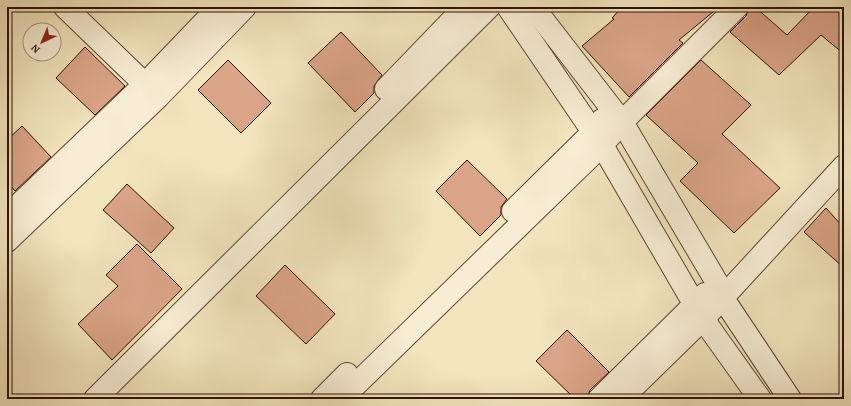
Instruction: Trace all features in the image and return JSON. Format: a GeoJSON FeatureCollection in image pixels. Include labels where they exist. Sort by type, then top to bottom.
{"type":"FeatureCollection","features":[{"type":"Feature","properties":{"kind":"street"},"geometry":{"type":"LineString","coordinates":[[65,7],[152,91]]}},
{"type":"Feature","properties":{"kind":"street"},"geometry":{"type":"LineString","coordinates":[[7,241],[152,91],[219,7]]}},
{"type":"Feature","properties":{"kind":"street"},"geometry":{"type":"LineString","coordinates":[[7,216],[152,91],[245,7]]}},
{"type":"Feature","properties":{"kind":"street"},"geometry":{"type":"LineString","coordinates":[[81,399],[279,199],[465,7]]}},
{"type":"Feature","properties":{"kind":"street"},"geometry":{"type":"LineString","coordinates":[[95,399],[489,7]]}},
{"type":"Feature","properties":{"kind":"street"},"geometry":{"type":"LineString","coordinates":[[508,7],[597,139],[699,312],[760,399]]}},
{"type":"Feature","properties":{"kind":"street"},"geometry":{"type":"LineString","coordinates":[[533,7],[616,115],[719,289],[790,399]]}},
{"type":"Feature","properties":{"kind":"street"},"geometry":{"type":"LineString","coordinates":[[341,399],[597,139],[616,115],[737,7]]}},
{"type":"Feature","properties":{"kind":"street"},"geometry":{"type":"LineString","coordinates":[[322,399],[597,139]]}},
{"type":"Feature","properties":{"kind":"street"},"geometry":{"type":"LineString","coordinates":[[621,399],[719,289],[844,166]]}},
{"type":"Feature","properties":{"kind":"street"},"geometry":{"type":"LineString","coordinates":[[600,399],[699,312]]}},
{"type":"Feature","properties":{"kind":"building"},"geometry":{"type":"Polygon","coordinates":[[[622,7],[719,7],[679,40],[683,43],[629,97],[582,46],[614,19],[612,18],[622,7]]]}},
{"type":"Feature","properties":{"kind":"building"},"geometry":{"type":"Polygon","coordinates":[[[749,7],[755,7],[787,35],[814,7],[844,7],[844,54],[821,35],[779,75],[730,32],[746,16],[749,7]]]}},
{"type":"Feature","properties":{"kind":"building"},"geometry":{"type":"Polygon","coordinates":[[[341,32],[382,75],[374,86],[374,93],[355,112],[308,63],[341,32]]]}},
{"type":"Feature","properties":{"kind":"building"},"geometry":{"type":"Polygon","coordinates":[[[85,47],[125,86],[95,115],[56,78],[85,47]]]}},
{"type":"Feature","properties":{"kind":"building"},"geometry":{"type":"Polygon","coordinates":[[[228,60],[271,103],[241,133],[198,90],[228,60]]]}},
{"type":"Feature","properties":{"kind":"building"},"geometry":{"type":"Polygon","coordinates":[[[701,60],[751,105],[722,134],[780,188],[734,233],[680,181],[698,163],[646,115],[701,60]]]}},
{"type":"Feature","properties":{"kind":"building"},"geometry":{"type":"Polygon","coordinates":[[[22,126],[51,157],[15,191],[7,181],[7,140],[22,126]]]}},
{"type":"Feature","properties":{"kind":"building"},"geometry":{"type":"Polygon","coordinates":[[[467,160],[507,199],[501,207],[501,215],[480,236],[436,191],[467,160]]]}},
{"type":"Feature","properties":{"kind":"building"},"geometry":{"type":"Polygon","coordinates":[[[127,184],[174,228],[151,253],[103,210],[127,184]]]}},
{"type":"Feature","properties":{"kind":"building"},"geometry":{"type":"Polygon","coordinates":[[[826,208],[844,228],[844,268],[804,232],[826,208]]]}},
{"type":"Feature","properties":{"kind":"building"},"geometry":{"type":"Polygon","coordinates":[[[137,244],[182,289],[112,360],[78,324],[118,286],[106,275],[137,244]]]}},
{"type":"Feature","properties":{"kind":"building"},"geometry":{"type":"Polygon","coordinates":[[[285,265],[335,314],[306,344],[256,296],[285,265]]]}},
{"type":"Feature","properties":{"kind":"building"},"geometry":{"type":"Polygon","coordinates":[[[567,330],[609,372],[590,390],[587,399],[575,399],[536,361],[567,330]]]}}]}
